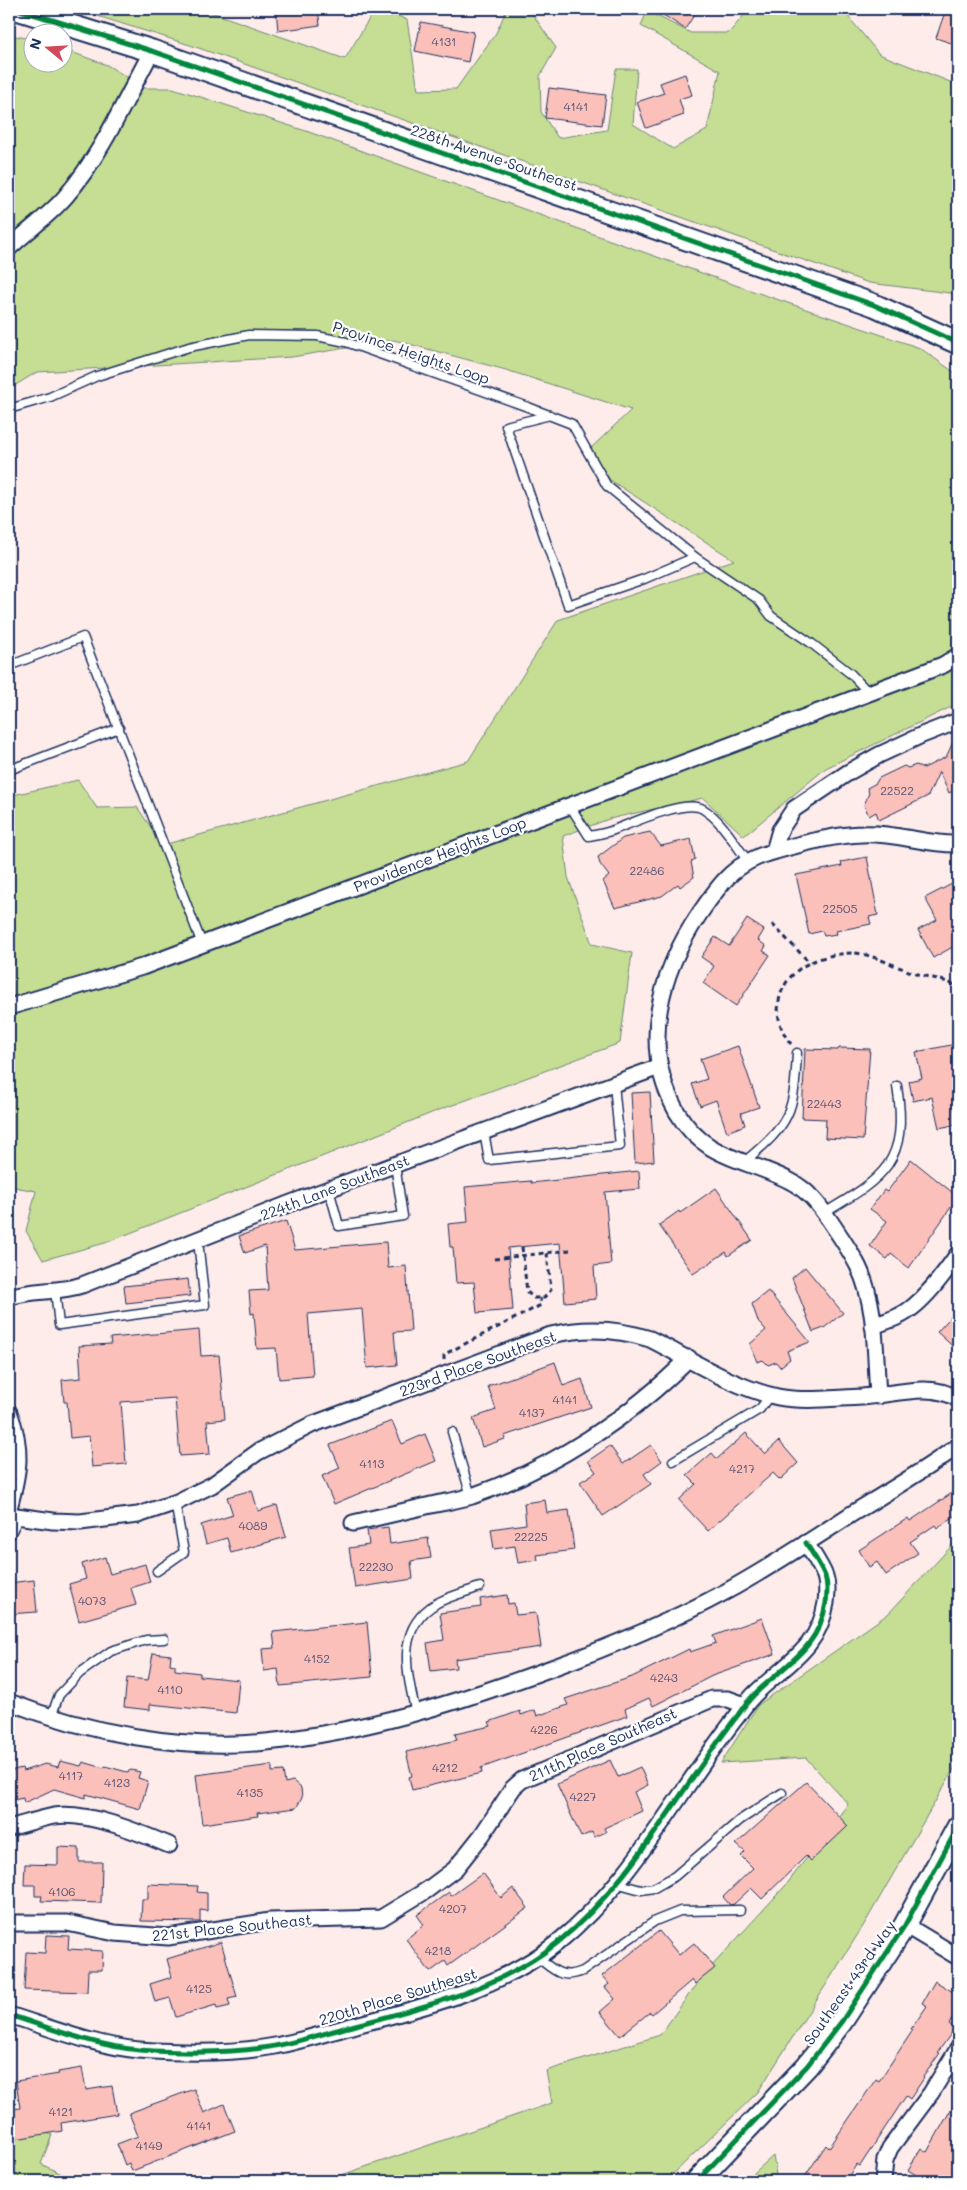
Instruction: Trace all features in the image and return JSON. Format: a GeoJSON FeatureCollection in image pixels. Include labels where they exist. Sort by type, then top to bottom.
{"type":"FeatureCollection","features":[{"type":"Feature","properties":{"kind":"main road","name":"228th Avenue Southeast"},"geometry":{"type":"LineString","coordinates":[[17,9],[152,51],[874,305],[958,343]]}},
{"type":"Feature","properties":{"kind":"main road","name":"Southeast 43rd Way"},"geometry":{"type":"LineString","coordinates":[[697,2181],[807,2066],[842,2021],[905,1925],[958,1827]]}},
{"type":"Feature","properties":{"kind":"street"},"geometry":{"type":"LineString","coordinates":[[9,248],[64,198],[76,184],[90,164],[152,51]]}},
{"type":"Feature","properties":{"kind":"street","name":"Providence Heights Loop"},"geometry":{"type":"LineString","coordinates":[[9,1007],[142,967],[943,665],[958,656]]}},
{"type":"Feature","properties":{"kind":"street"},"geometry":{"type":"LineString","coordinates":[[774,851],[780,830],[794,809],[848,772],[879,755],[958,721]]}},
{"type":"Feature","properties":{"kind":"street"},"geometry":{"type":"LineString","coordinates":[[878,1396],[873,1326],[859,1268],[814,1199],[790,1181],[724,1155],[709,1147],[686,1126],[676,1110],[659,1067],[657,1033],[659,1008],[664,985],[674,959],[692,926],[726,876],[748,862],[774,851],[863,834],[958,844]]}},
{"type":"Feature","properties":{"kind":"street","name":"224th Lane Southeast"},"geometry":{"type":"LineString","coordinates":[[9,1297],[28,1292],[82,1285],[329,1189],[659,1067]]}},
{"type":"Feature","properties":{"kind":"street"},"geometry":{"type":"LineString","coordinates":[[873,1326],[900,1316],[919,1301],[944,1275],[958,1254]]}},
{"type":"Feature","properties":{"kind":"street","name":"223rd Place Southeast"},"geometry":{"type":"LineString","coordinates":[[12,1513],[53,1521],[99,1521],[138,1515],[175,1502],[212,1485],[258,1452],[311,1425],[551,1335],[575,1329],[628,1332],[650,1339],[723,1377],[770,1395],[798,1400],[878,1396],[931,1390],[944,1392],[958,1399]]}},
{"type":"Feature","properties":{"kind":"street"},"geometry":{"type":"LineString","coordinates":[[353,1522],[471,1496],[515,1479],[596,1434],[666,1382],[689,1358]]}},
{"type":"Feature","properties":{"kind":"street"},"geometry":{"type":"LineString","coordinates":[[9,1412],[18,1438],[18,1462],[12,1513]]}},
{"type":"Feature","properties":{"kind":"street"},"geometry":{"type":"LineString","coordinates":[[9,1702],[51,1718],[135,1737],[220,1743],[265,1742],[332,1732],[416,1714],[517,1681],[654,1627],[728,1590],[806,1543],[958,1446]]}},
{"type":"Feature","properties":{"kind":"street","name":"220th Place Southeast"},"geometry":{"type":"LineString","coordinates":[[9,2015],[91,2040],[136,2049],[175,2052],[231,2051],[261,2048],[402,2013],[484,1986],[525,1966],[558,1942],[601,1901],[755,1692],[803,1652],[814,1639],[824,1615],[828,1592],[825,1577],[806,1543]]}},
{"type":"Feature","properties":{"kind":"street","name":"211th Place Southeast"},"geometry":{"type":"LineString","coordinates":[[395,1910],[455,1868],[482,1835],[513,1788],[522,1780],[712,1699],[728,1699],[746,1705]]}},
{"type":"Feature","properties":{"kind":"street"},"geometry":{"type":"LineString","coordinates":[[9,1828],[55,1816],[80,1817],[116,1825],[169,1845]]}},
{"type":"Feature","properties":{"kind":"street","name":"221st Place Southeast"},"geometry":{"type":"LineString","coordinates":[[9,1924],[67,1923],[115,1934],[168,1937],[270,1921],[381,1918],[395,1910]]}},
{"type":"Feature","properties":{"kind":"street"},"geometry":{"type":"LineString","coordinates":[[905,1925],[958,1957]]}},
{"type":"Feature","properties":{"kind":"street"},"geometry":{"type":"LineString","coordinates":[[883,2181],[885,2160],[890,2148],[931,2093],[958,2049]]}},
{"type":"Feature","properties":{"kind":"lane","name":"Province Heights Loop"},"geometry":{"type":"LineString","coordinates":[[9,409],[50,397],[97,376],[189,347],[249,336],[317,336],[346,342],[572,424],[608,486],[695,557]]}},
{"type":"Feature","properties":{"kind":"lane"},"geometry":{"type":"LineString","coordinates":[[550,415],[506,426],[568,605],[644,579],[695,557],[759,600],[771,616],[811,643],[851,674],[869,693]]}},
{"type":"Feature","properties":{"kind":"lane"},"geometry":{"type":"LineString","coordinates":[[9,666],[83,637],[202,944]]}},
{"type":"Feature","properties":{"kind":"lane"},"geometry":{"type":"LineString","coordinates":[[9,770],[119,728]]}},
{"type":"Feature","properties":{"kind":"lane"},"geometry":{"type":"LineString","coordinates":[[570,806],[589,836],[609,832],[658,813],[684,806],[702,807],[715,819],[748,862]]}},
{"type":"Feature","properties":{"kind":"lane"},"geometry":{"type":"LineString","coordinates":[[744,1162],[767,1143],[785,1120],[795,1091],[797,1053]]}},
{"type":"Feature","properties":{"kind":"lane"},"geometry":{"type":"LineString","coordinates":[[484,1132],[489,1160],[620,1146],[614,1084]]}},
{"type":"Feature","properties":{"kind":"lane"},"geometry":{"type":"LineString","coordinates":[[824,1213],[874,1182],[888,1166],[899,1136],[901,1113],[896,1086]]}},
{"type":"Feature","properties":{"kind":"lane"},"geometry":{"type":"LineString","coordinates":[[329,1189],[339,1226],[403,1216],[395,1165]]}},
{"type":"Feature","properties":{"kind":"lane"},"geometry":{"type":"LineString","coordinates":[[55,1290],[59,1325],[205,1306],[198,1240]]}},
{"type":"Feature","properties":{"kind":"lane"},"geometry":{"type":"LineString","coordinates":[[672,1461],[760,1409],[770,1395]]}},
{"type":"Feature","properties":{"kind":"lane"},"geometry":{"type":"LineString","coordinates":[[452,1432],[471,1496]]}},
{"type":"Feature","properties":{"kind":"lane"},"geometry":{"type":"LineString","coordinates":[[157,1571],[184,1552],[175,1502]]}},
{"type":"Feature","properties":{"kind":"lane"},"geometry":{"type":"LineString","coordinates":[[9,1537],[12,1513]]}},
{"type":"Feature","properties":{"kind":"lane"},"geometry":{"type":"LineString","coordinates":[[416,1714],[406,1663],[411,1631],[422,1615],[437,1603],[480,1587]]}},
{"type":"Feature","properties":{"kind":"lane"},"geometry":{"type":"LineString","coordinates":[[51,1718],[59,1695],[80,1673],[111,1651],[146,1640],[164,1639]]}},
{"type":"Feature","properties":{"kind":"lane"},"geometry":{"type":"LineString","coordinates":[[616,1883],[641,1890],[654,1888],[675,1876],[740,1820],[782,1793]]}},
{"type":"Feature","properties":{"kind":"lane"},"geometry":{"type":"LineString","coordinates":[[537,1957],[562,1975],[570,1976],[583,1971],[656,1921],[680,1911],[740,1910]]}},
{"type":"Feature","properties":{"kind":"path"},"geometry":{"type":"LineString","coordinates":[[772,924],[810,963]]}},
{"type":"Feature","properties":{"kind":"path"},"geometry":{"type":"LineString","coordinates":[[797,1053],[780,1028],[778,1003],[788,982],[798,970],[810,963],[842,954],[855,953],[945,981],[958,987]]}},
{"type":"Feature","properties":{"kind":"path"},"geometry":{"type":"LineString","coordinates":[[522,1246],[527,1292],[534,1298],[544,1298],[550,1290],[547,1253]]}},
{"type":"Feature","properties":{"kind":"path"},"geometry":{"type":"LineString","coordinates":[[494,1259],[570,1250]]}},
{"type":"Feature","properties":{"kind":"path"},"geometry":{"type":"LineString","coordinates":[[449,1374],[444,1360],[444,1356],[447,1353],[540,1305],[540,1298]]}},
{"type":"Feature","properties":{"kind":"green space"},"geometry":{"type":"Polygon","coordinates":[[[75,9],[202,9],[345,59],[375,9],[382,9],[407,20],[418,90],[456,89],[496,33],[507,9],[529,9],[556,48],[540,76],[541,112],[558,138],[607,130],[616,69],[637,69],[633,124],[673,149],[707,130],[720,71],[641,26],[647,11],[691,33],[729,33],[749,9],[842,9],[879,54],[958,85],[958,294],[869,283],[190,45],[75,9]]]}},
{"type":"Feature","properties":{"kind":"green space"},"geometry":{"type":"Polygon","coordinates":[[[9,35],[22,37],[22,72],[72,72],[72,52],[107,65],[145,88],[173,88],[306,131],[738,286],[920,348],[958,375],[958,701],[953,706],[826,768],[744,836],[703,798],[609,819],[563,836],[568,877],[592,944],[632,953],[620,1043],[434,1112],[105,1243],[43,1260],[26,1231],[36,1191],[9,1186],[9,796],[78,780],[97,808],[137,807],[163,845],[468,761],[558,620],[734,560],[610,480],[590,449],[631,410],[506,370],[394,340],[292,357],[37,372],[9,389],[9,35]]]}},
{"type":"Feature","properties":{"kind":"green space"},"geometry":{"type":"Polygon","coordinates":[[[958,1539],[958,1762],[865,1923],[758,2092],[666,2181],[324,2181],[552,2103],[546,2071],[660,2035],[700,1979],[786,1885],[848,1804],[806,1758],[721,1763],[758,1705],[888,1614],[958,1539]]]}},
{"type":"Feature","properties":{"kind":"green space"},"geometry":{"type":"Polygon","coordinates":[[[9,2121],[52,2135],[41,2164],[76,2181],[9,2181],[9,2121]]]}},
{"type":"Feature","properties":{"kind":"green space"},"geometry":{"type":"Polygon","coordinates":[[[773,2156],[777,2181],[745,2181],[773,2156]]]}},
{"type":"Feature","properties":{"kind":"green space"},"geometry":{"type":"Polygon","coordinates":[[[214,2174],[239,2181],[125,2181],[214,2174]]]}},
{"type":"Feature","properties":{"kind":"building"},"geometry":{"type":"Polygon","coordinates":[[[276,9],[318,9],[320,25],[278,31],[276,9]]]}},
{"type":"Feature","properties":{"kind":"building"},"geometry":{"type":"Polygon","coordinates":[[[654,9],[698,9],[685,29],[654,9]]]}},
{"type":"Feature","properties":{"kind":"building"},"geometry":{"type":"Polygon","coordinates":[[[946,9],[958,9],[958,33],[954,44],[936,38],[946,9]]]}},
{"type":"Feature","properties":{"kind":"building"},"geometry":{"type":"Polygon","coordinates":[[[421,22],[474,32],[468,62],[415,51],[421,22]]]}},
{"type":"Feature","properties":{"kind":"building"},"geometry":{"type":"Polygon","coordinates":[[[685,74],[692,95],[679,99],[684,115],[646,128],[637,102],[664,93],[660,83],[685,74]]]}},
{"type":"Feature","properties":{"kind":"building"},"geometry":{"type":"Polygon","coordinates":[[[549,88],[606,95],[602,125],[545,118],[549,88]]]}},
{"type":"Feature","properties":{"kind":"building"},"geometry":{"type":"Polygon","coordinates":[[[958,732],[958,788],[949,793],[939,772],[928,796],[879,820],[876,812],[869,816],[864,805],[869,793],[867,788],[876,783],[879,778],[904,766],[908,768],[916,765],[924,768],[946,757],[958,732]]]}},
{"type":"Feature","properties":{"kind":"building"},"geometry":{"type":"Polygon","coordinates":[[[650,832],[661,846],[691,839],[695,859],[691,862],[694,877],[680,887],[678,884],[662,896],[615,908],[603,881],[609,876],[600,864],[598,857],[623,838],[650,832]]]}},
{"type":"Feature","properties":{"kind":"building"},"geometry":{"type":"Polygon","coordinates":[[[867,857],[878,915],[869,917],[871,924],[836,931],[837,934],[824,936],[822,931],[809,934],[796,875],[842,866],[841,862],[867,857]]]}},
{"type":"Feature","properties":{"kind":"building"},"geometry":{"type":"Polygon","coordinates":[[[952,884],[958,896],[958,944],[933,958],[918,930],[937,920],[925,898],[952,884]]]}},
{"type":"Feature","properties":{"kind":"building"},"geometry":{"type":"Polygon","coordinates":[[[747,919],[764,930],[758,940],[766,946],[763,951],[770,955],[736,1006],[703,983],[714,966],[701,957],[715,937],[729,946],[747,919]]]}},
{"type":"Feature","properties":{"kind":"building"},"geometry":{"type":"Polygon","coordinates":[[[956,1044],[958,1052],[958,1105],[954,1106],[958,1124],[939,1128],[932,1097],[913,1101],[909,1081],[922,1078],[916,1052],[956,1044]]]}},
{"type":"Feature","properties":{"kind":"building"},"geometry":{"type":"Polygon","coordinates":[[[738,1046],[759,1107],[741,1113],[745,1125],[727,1132],[716,1100],[700,1106],[692,1084],[707,1079],[700,1059],[738,1046]]]}},
{"type":"Feature","properties":{"kind":"building"},"geometry":{"type":"Polygon","coordinates":[[[839,1048],[870,1049],[863,1140],[825,1138],[826,1119],[802,1118],[805,1049],[838,1050],[839,1048]]]}},
{"type":"Feature","properties":{"kind":"building"},"geometry":{"type":"Polygon","coordinates":[[[650,1092],[654,1161],[635,1163],[631,1093],[650,1092]]]}},
{"type":"Feature","properties":{"kind":"building"},"geometry":{"type":"Polygon","coordinates":[[[911,1159],[958,1197],[909,1268],[891,1254],[887,1259],[870,1246],[887,1221],[870,1209],[884,1190],[887,1192],[911,1159]]]}},
{"type":"Feature","properties":{"kind":"building"},"geometry":{"type":"Polygon","coordinates":[[[639,1171],[640,1189],[605,1192],[611,1264],[594,1266],[596,1299],[565,1302],[560,1243],[508,1248],[513,1310],[477,1313],[474,1282],[456,1283],[453,1247],[450,1247],[448,1224],[468,1222],[465,1187],[531,1181],[531,1183],[639,1171]]]}},
{"type":"Feature","properties":{"kind":"building"},"geometry":{"type":"Polygon","coordinates":[[[716,1188],[752,1240],[728,1256],[726,1252],[693,1274],[659,1225],[716,1188]]]}},
{"type":"Feature","properties":{"kind":"building"},"geometry":{"type":"Polygon","coordinates":[[[286,1221],[295,1250],[386,1242],[388,1268],[406,1266],[411,1331],[394,1332],[397,1365],[367,1368],[362,1309],[308,1314],[313,1376],[279,1379],[276,1348],[257,1349],[254,1313],[251,1314],[249,1291],[268,1290],[265,1246],[245,1253],[239,1236],[286,1221]]]}},
{"type":"Feature","properties":{"kind":"building"},"geometry":{"type":"Polygon","coordinates":[[[805,1267],[843,1313],[824,1328],[813,1332],[792,1278],[805,1267]]]}},
{"type":"Feature","properties":{"kind":"building"},"geometry":{"type":"Polygon","coordinates":[[[188,1279],[190,1296],[126,1303],[124,1286],[188,1279]]]}},
{"type":"Feature","properties":{"kind":"building"},"geometry":{"type":"Polygon","coordinates":[[[768,1291],[810,1342],[787,1351],[790,1359],[780,1367],[776,1362],[768,1365],[763,1360],[757,1362],[750,1344],[766,1330],[758,1321],[752,1304],[768,1291]]]}},
{"type":"Feature","properties":{"kind":"building"},"geometry":{"type":"Polygon","coordinates":[[[958,1309],[958,1351],[937,1332],[958,1309]]]}},
{"type":"Feature","properties":{"kind":"building"},"geometry":{"type":"Polygon","coordinates":[[[199,1330],[201,1356],[219,1355],[225,1419],[207,1421],[210,1454],[180,1456],[175,1398],[121,1402],[126,1464],[92,1467],[89,1436],[70,1438],[67,1402],[64,1402],[62,1380],[81,1378],[79,1346],[111,1344],[110,1338],[199,1330]]]}},
{"type":"Feature","properties":{"kind":"building"},"geometry":{"type":"Polygon","coordinates":[[[555,1362],[563,1386],[582,1379],[591,1407],[504,1436],[505,1439],[482,1447],[473,1418],[496,1410],[488,1386],[555,1362]]]}},
{"type":"Feature","properties":{"kind":"building"},"geometry":{"type":"Polygon","coordinates":[[[392,1421],[402,1444],[425,1434],[436,1461],[334,1504],[322,1476],[340,1468],[330,1445],[392,1421]]]}},
{"type":"Feature","properties":{"kind":"building"},"geometry":{"type":"Polygon","coordinates":[[[746,1433],[765,1454],[779,1441],[798,1463],[780,1480],[773,1473],[708,1531],[679,1500],[696,1484],[687,1475],[712,1453],[717,1459],[746,1433]]]}},
{"type":"Feature","properties":{"kind":"building"},"geometry":{"type":"Polygon","coordinates":[[[651,1445],[662,1461],[644,1474],[651,1484],[603,1516],[580,1482],[596,1472],[588,1461],[610,1446],[623,1464],[651,1445]]]}},
{"type":"Feature","properties":{"kind":"building"},"geometry":{"type":"Polygon","coordinates":[[[958,1489],[958,1514],[937,1528],[935,1525],[910,1542],[918,1553],[886,1575],[877,1562],[869,1567],[859,1550],[908,1518],[910,1521],[958,1489]]]}},
{"type":"Feature","properties":{"kind":"building"},"geometry":{"type":"Polygon","coordinates":[[[252,1490],[258,1511],[277,1505],[286,1537],[231,1553],[227,1538],[206,1544],[201,1525],[233,1515],[227,1497],[252,1490]]]}},
{"type":"Feature","properties":{"kind":"building"},"geometry":{"type":"Polygon","coordinates":[[[545,1500],[547,1513],[569,1510],[574,1550],[537,1555],[538,1560],[518,1563],[515,1546],[494,1549],[491,1529],[526,1524],[524,1503],[545,1500]]]}},
{"type":"Feature","properties":{"kind":"building"},"geometry":{"type":"Polygon","coordinates":[[[388,1527],[390,1544],[428,1538],[431,1558],[411,1561],[413,1579],[355,1588],[349,1548],[369,1545],[367,1530],[388,1527]]]}},
{"type":"Feature","properties":{"kind":"building"},"geometry":{"type":"Polygon","coordinates":[[[105,1557],[110,1574],[145,1564],[150,1582],[131,1588],[136,1605],[79,1621],[69,1584],[86,1579],[82,1564],[105,1557]]]}},
{"type":"Feature","properties":{"kind":"building"},"geometry":{"type":"Polygon","coordinates":[[[34,1580],[37,1612],[9,1614],[9,1583],[34,1580]]]}},
{"type":"Feature","properties":{"kind":"building"},"geometry":{"type":"Polygon","coordinates":[[[507,1595],[508,1604],[514,1603],[516,1615],[536,1613],[541,1647],[455,1659],[456,1668],[431,1671],[427,1643],[444,1640],[440,1613],[481,1607],[480,1599],[507,1595]]]}},
{"type":"Feature","properties":{"kind":"building"},"geometry":{"type":"Polygon","coordinates":[[[762,1618],[775,1654],[712,1676],[653,1706],[649,1698],[625,1709],[627,1716],[481,1768],[482,1773],[412,1790],[409,1777],[412,1776],[406,1752],[457,1740],[455,1734],[491,1726],[489,1722],[520,1711],[521,1715],[535,1710],[537,1716],[568,1705],[565,1699],[632,1677],[689,1649],[690,1652],[716,1643],[713,1636],[762,1618]]]}},
{"type":"Feature","properties":{"kind":"building"},"geometry":{"type":"Polygon","coordinates":[[[367,1622],[372,1677],[280,1686],[278,1669],[264,1671],[262,1649],[275,1648],[273,1632],[367,1622]]]}},
{"type":"Feature","properties":{"kind":"building"},"geometry":{"type":"Polygon","coordinates":[[[153,1653],[171,1655],[170,1664],[175,1665],[175,1670],[200,1673],[200,1676],[239,1680],[236,1713],[150,1704],[150,1710],[124,1707],[127,1678],[148,1680],[153,1653]]]}},
{"type":"Feature","properties":{"kind":"building"},"geometry":{"type":"Polygon","coordinates":[[[610,1760],[618,1777],[640,1767],[648,1785],[634,1792],[642,1811],[604,1828],[606,1832],[594,1837],[592,1832],[581,1837],[557,1784],[610,1760]]]}},
{"type":"Feature","properties":{"kind":"building"},"geometry":{"type":"Polygon","coordinates":[[[60,1761],[81,1766],[83,1762],[104,1768],[105,1766],[127,1772],[131,1770],[140,1772],[138,1778],[148,1781],[140,1809],[86,1794],[86,1798],[54,1789],[24,1803],[23,1798],[9,1801],[9,1771],[22,1768],[23,1771],[45,1764],[58,1767],[60,1761]]]}},
{"type":"Feature","properties":{"kind":"building"},"geometry":{"type":"Polygon","coordinates":[[[272,1765],[272,1772],[283,1771],[285,1783],[293,1781],[301,1788],[302,1798],[296,1808],[257,1813],[258,1816],[202,1824],[196,1775],[272,1765]]]}},
{"type":"Feature","properties":{"kind":"building"},"geometry":{"type":"Polygon","coordinates":[[[806,1782],[848,1826],[811,1861],[806,1856],[762,1899],[751,1888],[734,1904],[730,1905],[723,1897],[753,1868],[741,1856],[745,1852],[736,1844],[806,1782]]]}},
{"type":"Feature","properties":{"kind":"building"},"geometry":{"type":"Polygon","coordinates":[[[58,1847],[79,1848],[79,1862],[102,1862],[101,1903],[41,1901],[42,1896],[35,1896],[35,1885],[24,1885],[25,1864],[58,1865],[58,1847]]]}},
{"type":"Feature","properties":{"kind":"building"},"geometry":{"type":"Polygon","coordinates":[[[483,1873],[501,1898],[513,1888],[528,1908],[448,1966],[445,1961],[430,1972],[406,1939],[424,1925],[417,1915],[449,1892],[451,1896],[483,1873]]]}},
{"type":"Feature","properties":{"kind":"building"},"geometry":{"type":"Polygon","coordinates":[[[148,1884],[198,1886],[197,1892],[207,1893],[207,1911],[200,1910],[200,1922],[141,1921],[142,1899],[148,1899],[148,1884]]]}},
{"type":"Feature","properties":{"kind":"building"},"geometry":{"type":"Polygon","coordinates":[[[659,1931],[679,1955],[694,1943],[715,1968],[695,1984],[692,1980],[652,2014],[650,2012],[620,2036],[600,2012],[615,1999],[605,1987],[609,1984],[602,1976],[659,1931]]]}},
{"type":"Feature","properties":{"kind":"building"},"geometry":{"type":"Polygon","coordinates":[[[46,1935],[69,1936],[68,1949],[103,1951],[102,1970],[88,1970],[87,1992],[24,1990],[26,1952],[45,1953],[46,1935]]]}},
{"type":"Feature","properties":{"kind":"building"},"geometry":{"type":"Polygon","coordinates":[[[221,1942],[237,1997],[228,1999],[230,2006],[217,2009],[216,2005],[176,2017],[170,1998],[155,2002],[150,1984],[172,1977],[167,1959],[221,1942]]]}},
{"type":"Feature","properties":{"kind":"building"},"geometry":{"type":"Polygon","coordinates":[[[935,1981],[958,1995],[958,2010],[949,2024],[955,2028],[938,2052],[940,2053],[924,2078],[910,2099],[906,2096],[860,2166],[857,2164],[845,2181],[802,2181],[826,2145],[829,2148],[876,2079],[879,2081],[913,2030],[911,2029],[927,2006],[922,2003],[935,1981]]]}},
{"type":"Feature","properties":{"kind":"building"},"geometry":{"type":"Polygon","coordinates":[[[82,2068],[86,2090],[112,2086],[117,2114],[61,2123],[62,2131],[10,2140],[9,2110],[20,2108],[16,2081],[82,2068]]]}},
{"type":"Feature","properties":{"kind":"building"},"geometry":{"type":"Polygon","coordinates":[[[194,2089],[204,2113],[224,2104],[235,2131],[132,2171],[129,2163],[125,2165],[117,2144],[138,2136],[129,2113],[194,2089]]]}},
{"type":"Feature","properties":{"kind":"building"},"geometry":{"type":"Polygon","coordinates":[[[958,2097],[958,2175],[955,2181],[926,2181],[908,2170],[921,2148],[927,2152],[958,2097]]]}},
{"type":"Feature","properties":{"kind":"cycle path"},"geometry":{"type":"LineString","coordinates":[[17,9],[152,51],[874,305],[958,343]]}},
{"type":"Feature","properties":{"kind":"cycle path"},"geometry":{"type":"LineString","coordinates":[[9,2015],[73,2036],[123,2048],[188,2052],[221,2052],[253,2049],[299,2041],[457,1996],[510,1973],[534,1959],[557,1943],[584,1919],[609,1892],[654,1835],[716,1744],[748,1702],[792,1662],[810,1642],[822,1618],[826,1603],[827,1586],[823,1572],[806,1543]]}},
{"type":"Feature","properties":{"kind":"cycle path"},"geometry":{"type":"LineString","coordinates":[[697,2181],[807,2066],[842,2021],[905,1925],[958,1827]]}}]}
